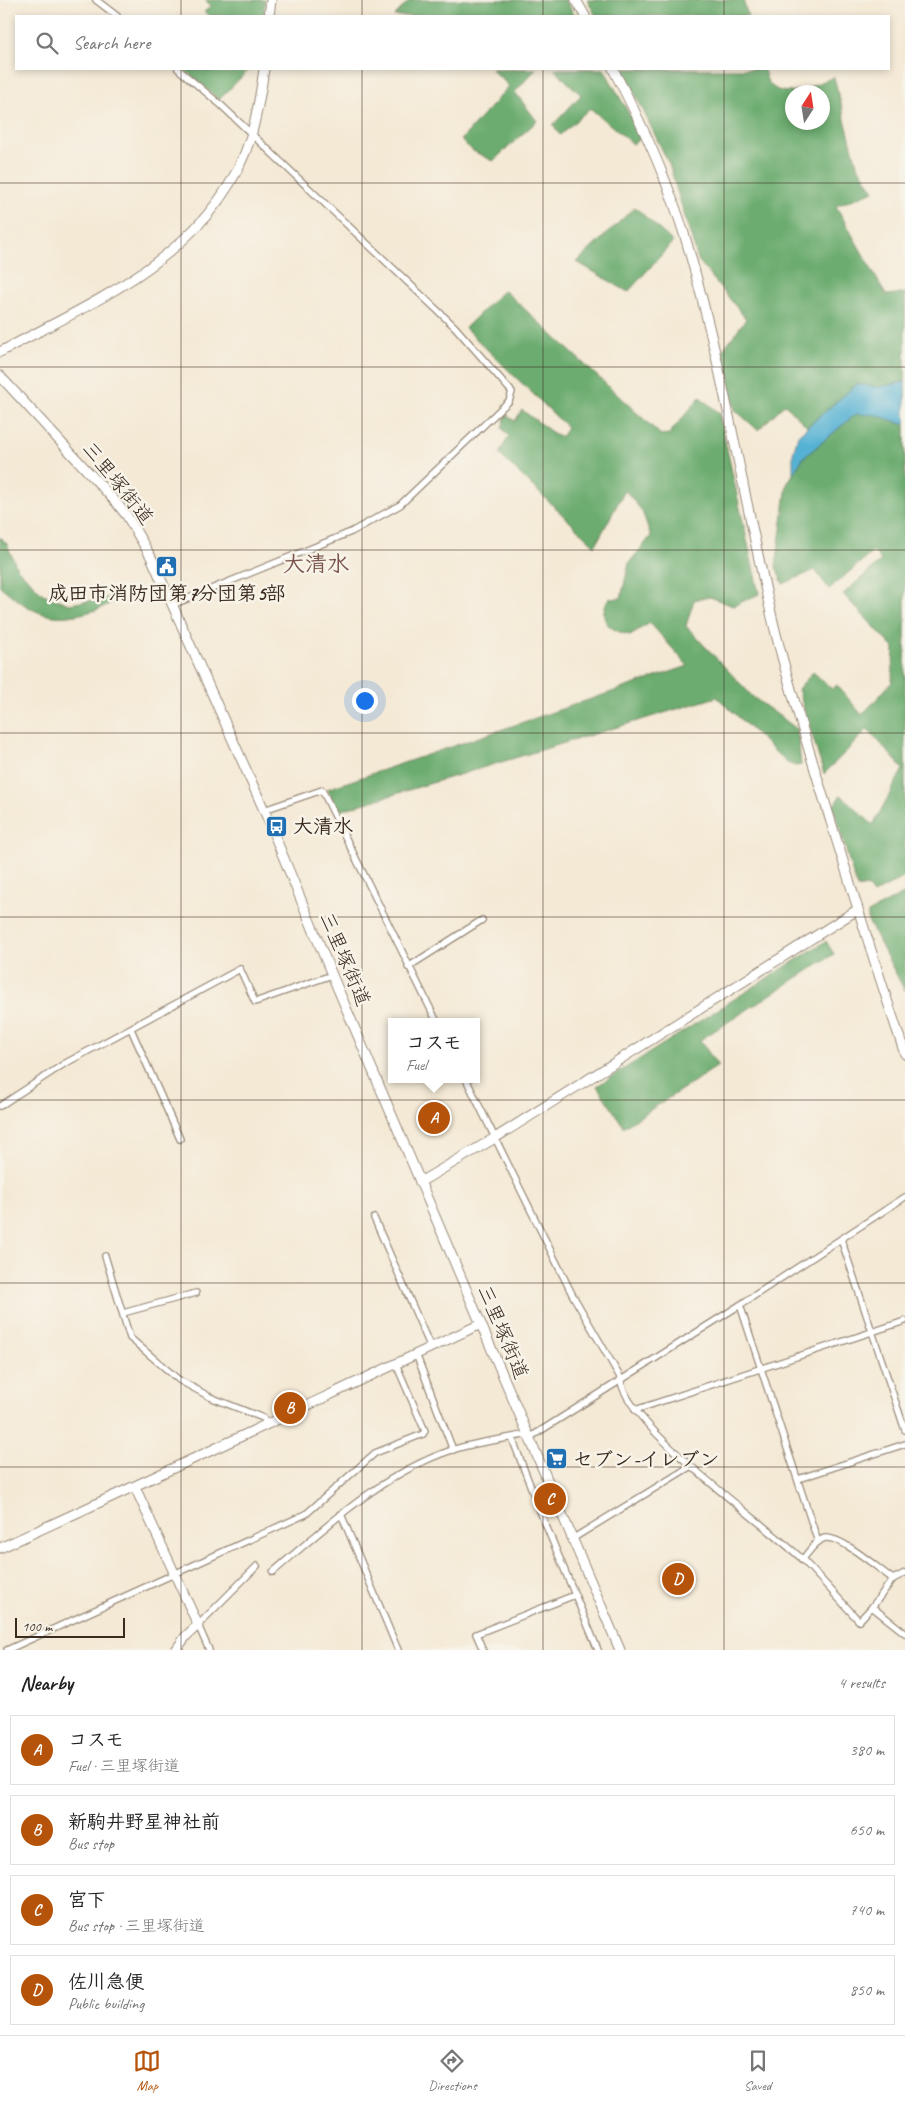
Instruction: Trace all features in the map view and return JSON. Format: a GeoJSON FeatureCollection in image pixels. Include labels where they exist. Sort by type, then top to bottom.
{"type":"FeatureCollection","features":[{"type":"Feature","properties":{"kind":"street"},"geometry":{"type":"LineString","coordinates":[[96,0],[116,15]]}},
{"type":"Feature","properties":{"kind":"street"},"geometry":{"type":"LineString","coordinates":[[269,15],[271,0]]}},
{"type":"Feature","properties":{"kind":"street"},"geometry":{"type":"LineString","coordinates":[[576,0],[584,15]]}},
{"type":"Feature","properties":{"kind":"street"},"geometry":{"type":"LineString","coordinates":[[172,606],[351,532],[392,511],[509,400],[512,392],[455,327],[251,136],[221,105],[179,70]]}},
{"type":"Feature","properties":{"kind":"street"},"geometry":{"type":"LineString","coordinates":[[0,352],[121,286],[163,259],[187,237],[214,206],[233,176],[251,136],[264,70]]}},
{"type":"Feature","properties":{"kind":"street"},"geometry":{"type":"LineString","coordinates":[[613,70],[645,134],[686,239],[718,369],[776,633],[857,910],[905,1054]]}},
{"type":"Feature","properties":{"kind":"street","name":"三里塚街道"},"geometry":{"type":"LineString","coordinates":[[0,376],[128,516],[151,557],[264,810],[332,975],[620,1650]]}},
{"type":"Feature","properties":{"kind":"street"},"geometry":{"type":"LineString","coordinates":[[264,810],[322,790],[435,1018]]}},
{"type":"Feature","properties":{"kind":"street"},"geometry":{"type":"LineString","coordinates":[[420,1182],[495,1138],[857,910]]}},
{"type":"Feature","properties":{"kind":"street"},"geometry":{"type":"LineString","coordinates":[[408,966],[482,920]]}},
{"type":"Feature","properties":{"kind":"street"},"geometry":{"type":"LineString","coordinates":[[0,1106],[64,1064],[240,969],[255,1002],[332,975]]}},
{"type":"Feature","properties":{"kind":"street"},"geometry":{"type":"LineString","coordinates":[[130,1029],[180,1139]]}},
{"type":"Feature","properties":{"kind":"street"},"geometry":{"type":"LineString","coordinates":[[468,1083],[572,1294],[620,1377],[620,1381],[635,1410],[645,1423],[691,1466],[802,1560],[859,1621],[893,1579],[905,1573]]}},
{"type":"Feature","properties":{"kind":"street"},"geometry":{"type":"LineString","coordinates":[[273,1572],[341,1514],[383,1484],[415,1466],[453,1450],[528,1436],[620,1381],[740,1305],[905,1197]]}},
{"type":"Feature","properties":{"kind":"street"},"geometry":{"type":"LineString","coordinates":[[374,1218],[431,1348]]}},
{"type":"Feature","properties":{"kind":"street"},"geometry":{"type":"LineString","coordinates":[[841,1239],[905,1430]]}},
{"type":"Feature","properties":{"kind":"street"},"geometry":{"type":"LineString","coordinates":[[105,1256],[130,1338],[179,1380],[210,1397],[262,1418],[267,1423]]}},
{"type":"Feature","properties":{"kind":"street"},"geometry":{"type":"LineString","coordinates":[[123,1312],[196,1293]]}},
{"type":"Feature","properties":{"kind":"street"},"geometry":{"type":"LineString","coordinates":[[740,1305],[818,1542]]}},
{"type":"Feature","properties":{"kind":"street"},"geometry":{"type":"LineString","coordinates":[[635,1410],[905,1321]]}},
{"type":"Feature","properties":{"kind":"street"},"geometry":{"type":"LineString","coordinates":[[0,1548],[135,1487],[267,1423],[325,1398],[481,1324]]}},
{"type":"Feature","properties":{"kind":"street"},"geometry":{"type":"LineString","coordinates":[[416,1354],[453,1450]]}},
{"type":"Feature","properties":{"kind":"street"},"geometry":{"type":"LineString","coordinates":[[7,1650],[306,1514],[375,1453],[423,1434],[425,1431],[396,1364]]}},
{"type":"Feature","properties":{"kind":"street"},"geometry":{"type":"LineString","coordinates":[[512,1438],[598,1650]]}},
{"type":"Feature","properties":{"kind":"street"},"geometry":{"type":"LineString","coordinates":[[798,1479],[905,1444]]}},
{"type":"Feature","properties":{"kind":"street"},"geometry":{"type":"LineString","coordinates":[[572,1539],[691,1466]]}},
{"type":"Feature","properties":{"kind":"street"},"geometry":{"type":"LineString","coordinates":[[135,1487],[209,1650]]}},
{"type":"Feature","properties":{"kind":"street"},"geometry":{"type":"LineString","coordinates":[[341,1514],[398,1650]]}},
{"type":"Feature","properties":{"kind":"street"},"geometry":{"type":"LineString","coordinates":[[802,1560],[818,1542],[826,1538],[840,1540],[893,1579]]}},
{"type":"Feature","properties":{"kind":"street"},"geometry":{"type":"LineString","coordinates":[[176,1650],[186,1636],[256,1566]]}},
{"type":"Feature","properties":{"kind":"street"},"geometry":{"type":"LineString","coordinates":[[483,1650],[476,1634],[575,1594]]}},
{"type":"Feature","properties":{"kind":"street"},"geometry":{"type":"LineString","coordinates":[[872,1607],[905,1633]]}},
{"type":"Feature","properties":{"kind":"green space"},"geometry":{"type":"Polygon","coordinates":[[[205,0],[265,0],[264,15],[208,15],[204,12],[211,6],[205,0]]]}},
{"type":"Feature","properties":{"kind":"green space"},"geometry":{"type":"Polygon","coordinates":[[[410,0],[566,0],[574,15],[395,15],[410,0]]]}},
{"type":"Feature","properties":{"kind":"green space"},"geometry":{"type":"Polygon","coordinates":[[[587,0],[743,0],[748,15],[595,15],[587,0]]]}},
{"type":"Feature","properties":{"kind":"green space"},"geometry":{"type":"Polygon","coordinates":[[[185,70],[248,70],[219,100],[185,70]]]}},
{"type":"Feature","properties":{"kind":"green space"},"geometry":{"type":"Polygon","coordinates":[[[492,70],[535,70],[515,92],[537,121],[493,161],[473,151],[461,140],[509,86],[492,70]]]}},
{"type":"Feature","properties":{"kind":"green space"},"geometry":{"type":"Polygon","coordinates":[[[555,70],[605,70],[642,137],[633,144],[590,108],[560,135],[553,125],[581,95],[555,70]]]}},
{"type":"Feature","properties":{"kind":"green space"},"geometry":{"type":"Polygon","coordinates":[[[623,70],[764,70],[769,83],[775,89],[785,91],[785,130],[830,130],[830,85],[814,85],[834,77],[857,165],[874,191],[836,206],[886,295],[905,293],[905,382],[879,387],[857,384],[807,427],[785,404],[758,430],[735,410],[722,351],[746,319],[698,260],[669,164],[623,70]]]}},
{"type":"Feature","properties":{"kind":"green space"},"geometry":{"type":"Polygon","coordinates":[[[635,207],[673,242],[628,292],[577,262],[635,207]]]}},
{"type":"Feature","properties":{"kind":"green space"},"geometry":{"type":"Polygon","coordinates":[[[504,290],[661,435],[669,434],[700,397],[719,413],[759,594],[733,606],[710,597],[694,600],[686,626],[753,697],[797,729],[801,765],[796,766],[787,763],[717,697],[339,811],[327,789],[688,666],[650,623],[630,635],[611,627],[605,619],[604,613],[608,599],[621,598],[629,563],[651,536],[642,511],[625,490],[595,546],[499,454],[509,436],[502,428],[506,415],[515,421],[522,410],[557,436],[562,436],[567,427],[465,328],[504,290]]]}},
{"type":"Feature","properties":{"kind":"green space"},"geometry":{"type":"Polygon","coordinates":[[[856,414],[877,414],[905,425],[905,877],[873,894],[867,886],[857,888],[833,806],[841,795],[873,825],[903,769],[868,729],[824,774],[798,689],[813,672],[832,689],[837,685],[862,715],[892,682],[894,648],[843,594],[881,561],[874,551],[829,589],[815,570],[783,584],[776,567],[787,484],[803,458],[856,414]]]}},
{"type":"Feature","properties":{"kind":"green space"},"geometry":{"type":"Polygon","coordinates":[[[0,537],[7,544],[17,568],[43,594],[69,604],[119,596],[99,609],[71,616],[49,615],[29,608],[0,586],[0,537]]]}},
{"type":"Feature","properties":{"kind":"green space"},"geometry":{"type":"Polygon","coordinates":[[[905,893],[905,991],[868,921],[868,913],[905,893]]]}},
{"type":"Feature","properties":{"kind":"green space"},"geometry":{"type":"Polygon","coordinates":[[[826,941],[834,954],[700,1040],[718,1066],[624,1127],[597,1086],[826,941]]]}},
{"type":"Feature","properties":{"kind":"water"},"geometry":{"type":"Polygon","coordinates":[[[905,382],[905,425],[877,415],[856,414],[803,458],[793,474],[793,454],[798,435],[857,384],[879,387],[905,382]]]}},
{"type":"Feature","properties":{"kind":"place","name":"成田市消防団第7分団第5部"},"geometry":{"type":"Point","coordinates":[167,567]}},
{"type":"Feature","properties":{"kind":"place","name":"大清水"},"geometry":{"type":"Point","coordinates":[277,826]}},
{"type":"Feature","properties":{"kind":"place","name":"コスモ"},"geometry":{"type":"Point","coordinates":[434,1118]}},
{"type":"Feature","properties":{"kind":"place","name":"新駒井野星神社前"},"geometry":{"type":"Point","coordinates":[290,1408]}},
{"type":"Feature","properties":{"kind":"place","name":"セブン-イレブン"},"geometry":{"type":"Point","coordinates":[557,1459]}},
{"type":"Feature","properties":{"kind":"place","name":"宮下"},"geometry":{"type":"Point","coordinates":[550,1499]}},
{"type":"Feature","properties":{"kind":"place","name":"佐川急便"},"geometry":{"type":"Point","coordinates":[678,1579]}},
{"type":"Feature","properties":{"kind":"district","name":"大清水"},"geometry":{"type":"Point","coordinates":[316,564]}}]}
